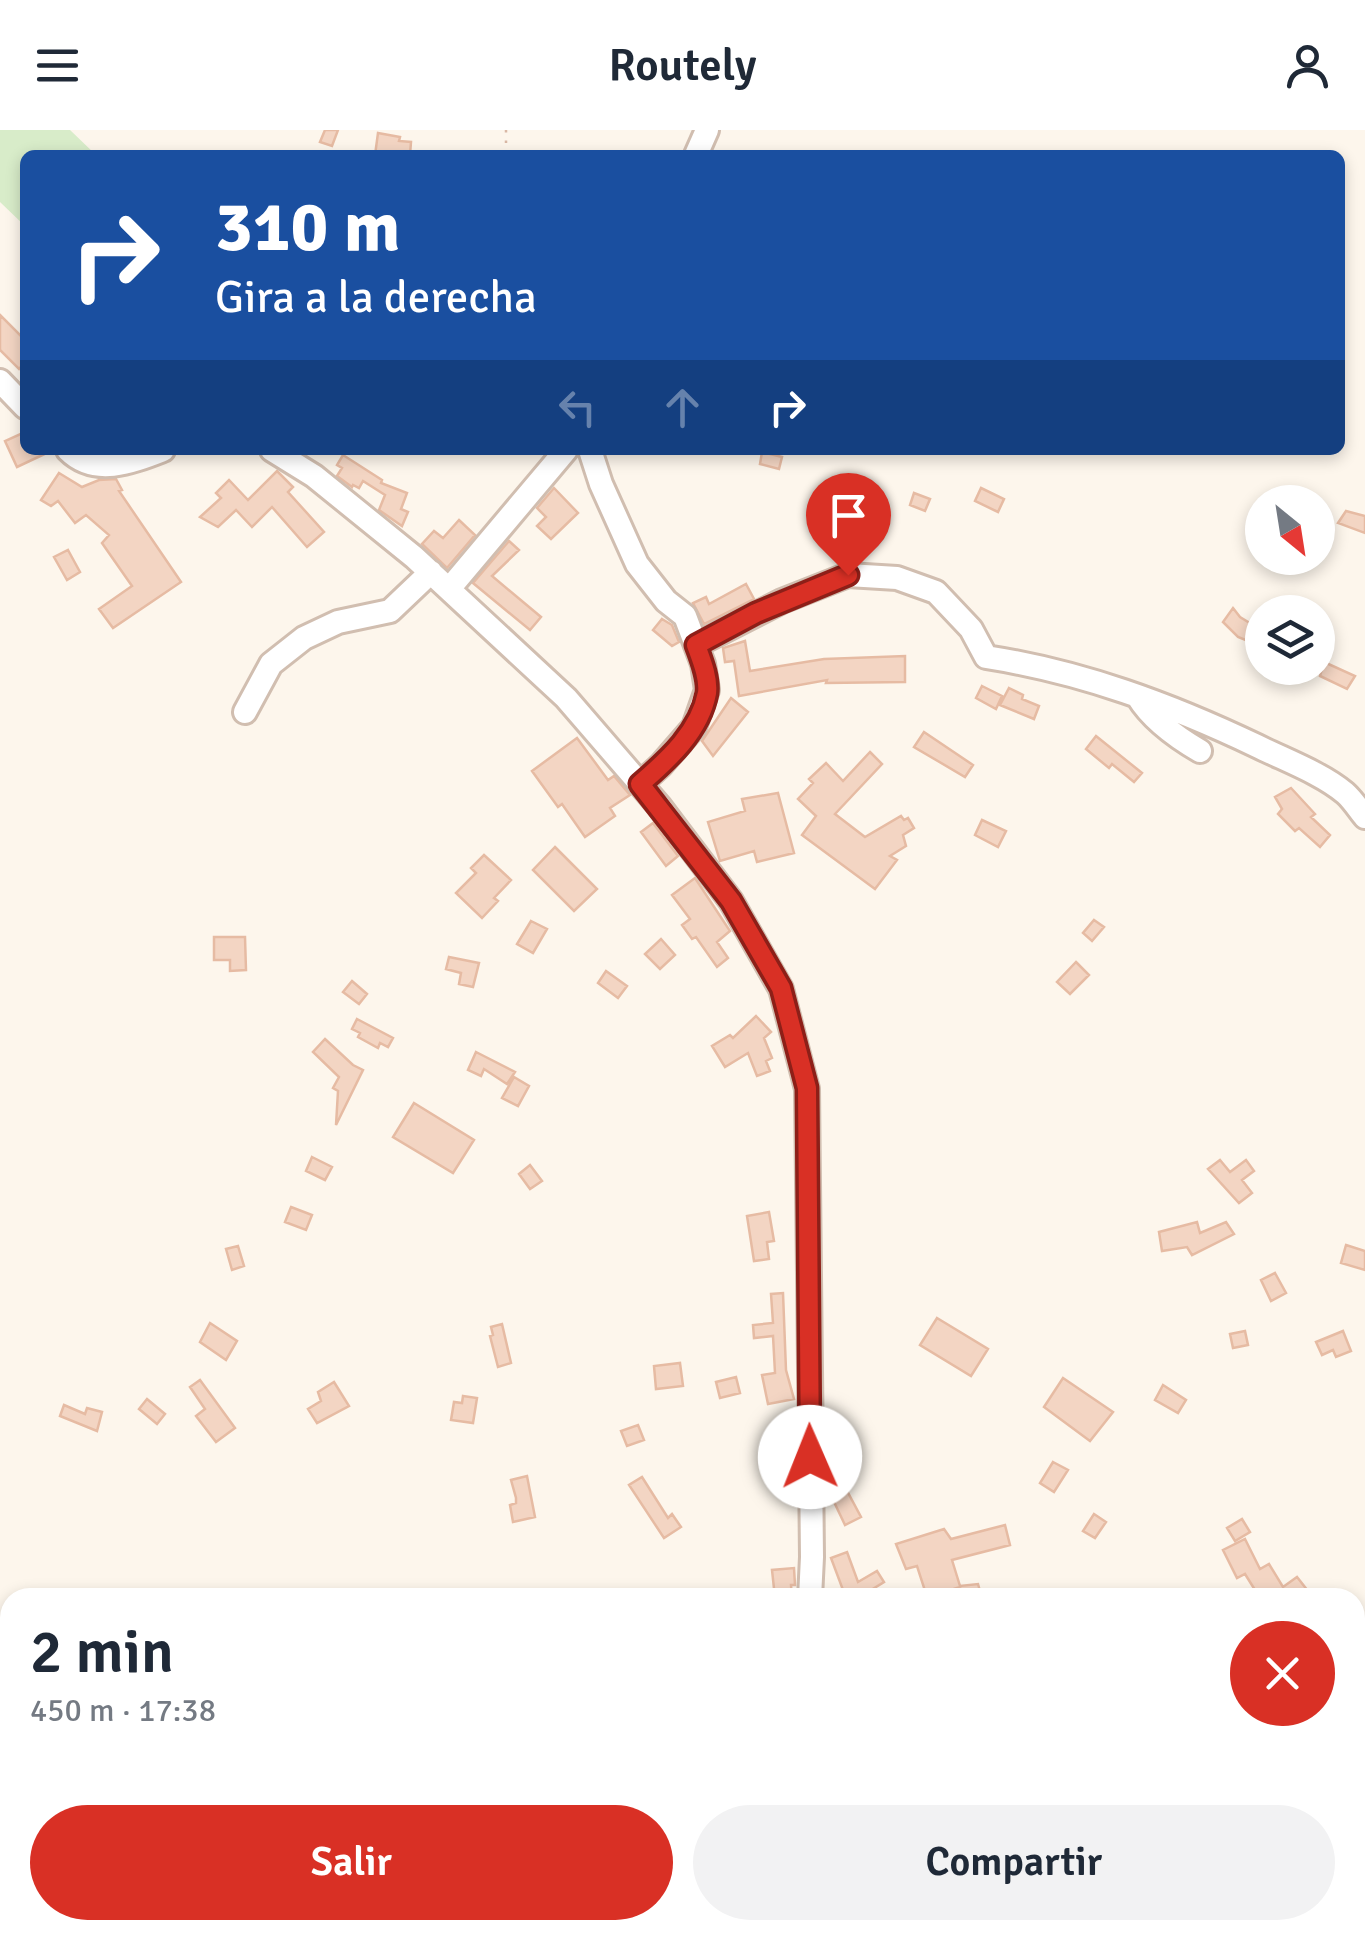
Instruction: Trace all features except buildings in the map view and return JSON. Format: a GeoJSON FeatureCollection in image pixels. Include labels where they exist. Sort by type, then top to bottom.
{"type":"FeatureCollection","features":[{"type":"Feature","properties":{"kind":"street"},"geometry":{"type":"LineString","coordinates":[[0,380],[20,401]]}},
{"type":"Feature","properties":{"kind":"street"},"geometry":{"type":"LineString","coordinates":[[76,455],[94,466],[128,464],[150,455]]}},
{"type":"Feature","properties":{"kind":"street"},"geometry":{"type":"LineString","coordinates":[[280,455],[314,476],[431,572],[566,698],[640,784],[731,901],[781,988],[807,1088],[810,1588]]}},
{"type":"Feature","properties":{"kind":"street"},"geometry":{"type":"LineString","coordinates":[[449,589],[562,455]]}},
{"type":"Feature","properties":{"kind":"street"},"geometry":{"type":"LineString","coordinates":[[592,455],[638,564],[666,602],[685,616],[708,690],[694,727],[640,784]]}},
{"type":"Feature","properties":{"kind":"street"},"geometry":{"type":"LineString","coordinates":[[246,712],[271,664],[304,638],[338,622],[390,611],[431,572]]}},
{"type":"Feature","properties":{"kind":"street"},"geometry":{"type":"LineString","coordinates":[[696,645],[765,609],[848,575],[897,578],[936,592],[971,629],[986,657],[1045,666],[1136,694],[1212,724],[1346,794],[1365,817]]}},
{"type":"Feature","properties":{"kind":"street"},"geometry":{"type":"LineString","coordinates":[[1136,694],[1163,726],[1200,751]]}},
{"type":"Feature","properties":{"kind":"green space"},"geometry":{"type":"Polygon","coordinates":[[[0,130],[70,130],[91,150],[20,150],[20,221],[0,202],[0,130]]]}},
{"type":"Feature","properties":{"kind":"route"},"geometry":{"type":"LineString","coordinates":[[810,1457],[807,1088],[781,988],[731,901],[640,784],[694,727],[708,690],[696,645],[782,601],[848,575]]}}]}
